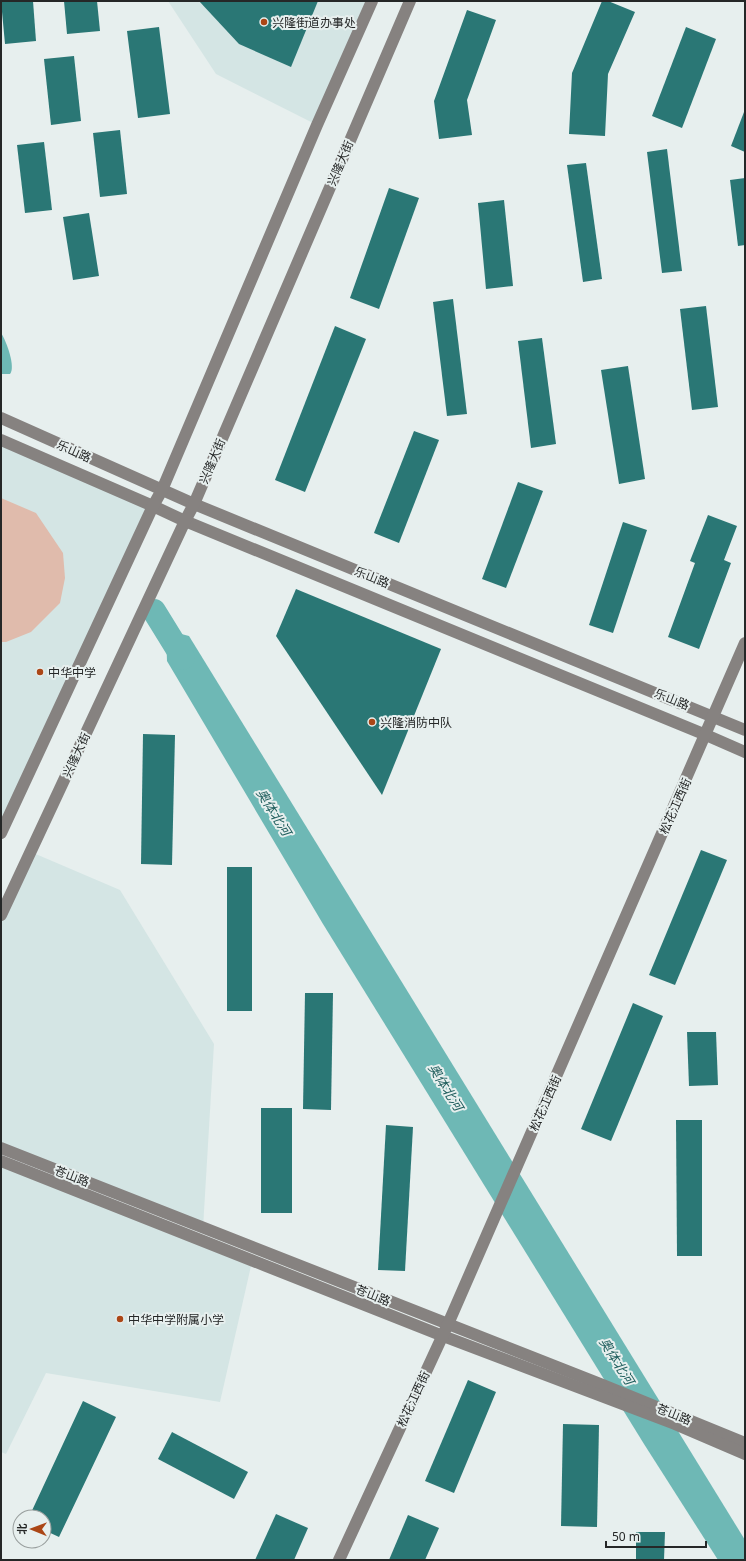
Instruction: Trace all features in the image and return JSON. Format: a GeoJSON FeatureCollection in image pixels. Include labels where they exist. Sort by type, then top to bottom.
{"type":"FeatureCollection","features":[{"type":"Feature","properties":{"kind":"street"},"geometry":{"type":"LineString","coordinates":[[1,833],[152,506],[162,490],[316,125],[372,1]]}},
{"type":"Feature","properties":{"kind":"street","name":"兴隆大街"},"geometry":{"type":"LineString","coordinates":[[1,915],[184,522],[194,504],[410,1]]}},
{"type":"Feature","properties":{"kind":"street","name":"乐山路"},"geometry":{"type":"LineString","coordinates":[[1,418],[194,504],[745,730]]}},
{"type":"Feature","properties":{"kind":"street","name":"乐山路"},"geometry":{"type":"LineString","coordinates":[[1,440],[152,506],[184,522],[706,734],[745,752]]}},
{"type":"Feature","properties":{"kind":"street","name":"松花江西街"},"geometry":{"type":"LineString","coordinates":[[340,1560],[443,1336],[745,644]]}},
{"type":"Feature","properties":{"kind":"street","name":"苍山路"},"geometry":{"type":"LineString","coordinates":[[1,1148],[603,1385],[745,1443]]}},
{"type":"Feature","properties":{"kind":"street","name":"苍山路"},"geometry":{"type":"LineString","coordinates":[[1,1161],[443,1336],[675,1424],[745,1454]]}},
{"type":"Feature","properties":{"kind":"shaded area"},"geometry":{"type":"Polygon","coordinates":[[[168,1],[372,1],[317,125],[216,74],[168,1]]]}},
{"type":"Feature","properties":{"kind":"shaded area","name":"中华中学"},"geometry":{"type":"Polygon","coordinates":[[[1,441],[156,508],[1,837],[1,441]]]}},
{"type":"Feature","properties":{"kind":"shaded area"},"geometry":{"type":"Polygon","coordinates":[[[1,498],[36,513],[63,553],[65,578],[60,603],[31,632],[6,642],[1,642],[1,498]]]}},
{"type":"Feature","properties":{"kind":"shaded area"},"geometry":{"type":"Polygon","coordinates":[[[31,852],[120,890],[214,1044],[203,1228],[1,1148],[1,915],[31,852]]]}},
{"type":"Feature","properties":{"kind":"shaded area","name":"中华中学附属小学"},"geometry":{"type":"Polygon","coordinates":[[[1,1163],[251,1266],[220,1402],[46,1373],[6,1454],[1,1452],[1,1163]]]}},
{"type":"Feature","properties":{"kind":"water"},"geometry":{"type":"Polygon","coordinates":[[[1,333],[8,347],[11,360],[12,371],[10,374],[1,374],[1,333]]]}},
{"type":"Feature","properties":{"kind":"water"},"geometry":{"type":"Polygon","coordinates":[[[166,630],[189,636],[745,1540],[745,1560],[718,1560],[644,1444],[323,924],[167,661],[166,630]]]}},
{"type":"Feature","properties":{"kind":"building"},"geometry":{"type":"Polygon","coordinates":[[[1,1],[33,1],[36,41],[5,44],[1,1]]]}},
{"type":"Feature","properties":{"kind":"building"},"geometry":{"type":"Polygon","coordinates":[[[64,1],[97,1],[100,31],[67,34],[64,1]]]}},
{"type":"Feature","properties":{"kind":"building","name":"兴隆街道办事处"},"geometry":{"type":"Polygon","coordinates":[[[199,1],[318,1],[291,67],[239,44],[199,1]]]}},
{"type":"Feature","properties":{"kind":"building"},"geometry":{"type":"Polygon","coordinates":[[[602,1],[608,1],[635,12],[608,74],[605,136],[569,134],[572,73],[602,1]]]}},
{"type":"Feature","properties":{"kind":"building"},"geometry":{"type":"Polygon","coordinates":[[[467,10],[496,20],[467,100],[472,135],[439,139],[434,101],[467,10]]]}},
{"type":"Feature","properties":{"kind":"building"},"geometry":{"type":"Polygon","coordinates":[[[159,27],[170,114],[138,118],[127,31],[159,27]]]}},
{"type":"Feature","properties":{"kind":"building"},"geometry":{"type":"Polygon","coordinates":[[[686,27],[716,39],[682,128],[652,116],[686,27]]]}},
{"type":"Feature","properties":{"kind":"building"},"geometry":{"type":"Polygon","coordinates":[[[74,56],[81,121],[51,125],[44,59],[74,56]]]}},
{"type":"Feature","properties":{"kind":"building"},"geometry":{"type":"Polygon","coordinates":[[[745,112],[745,152],[731,146],[745,112]]]}},
{"type":"Feature","properties":{"kind":"building"},"geometry":{"type":"Polygon","coordinates":[[[120,130],[127,194],[100,197],[93,133],[120,130]]]}},
{"type":"Feature","properties":{"kind":"building"},"geometry":{"type":"Polygon","coordinates":[[[44,142],[52,210],[25,213],[17,145],[44,142]]]}},
{"type":"Feature","properties":{"kind":"building"},"geometry":{"type":"Polygon","coordinates":[[[667,149],[682,271],[662,273],[647,152],[667,149]]]}},
{"type":"Feature","properties":{"kind":"building"},"geometry":{"type":"Polygon","coordinates":[[[586,163],[602,279],[583,282],[567,165],[586,163]]]}},
{"type":"Feature","properties":{"kind":"building"},"geometry":{"type":"Polygon","coordinates":[[[745,178],[745,245],[738,246],[730,180],[745,178]]]}},
{"type":"Feature","properties":{"kind":"building"},"geometry":{"type":"Polygon","coordinates":[[[389,188],[419,198],[379,309],[350,298],[389,188]]]}},
{"type":"Feature","properties":{"kind":"building"},"geometry":{"type":"Polygon","coordinates":[[[504,200],[513,286],[486,289],[478,203],[504,200]]]}},
{"type":"Feature","properties":{"kind":"building"},"geometry":{"type":"Polygon","coordinates":[[[89,213],[99,276],[73,280],[63,217],[89,213]]]}},
{"type":"Feature","properties":{"kind":"building"},"geometry":{"type":"Polygon","coordinates":[[[453,299],[467,414],[447,416],[433,302],[453,299]]]}},
{"type":"Feature","properties":{"kind":"building"},"geometry":{"type":"Polygon","coordinates":[[[706,306],[718,407],[692,410],[680,309],[706,306]]]}},
{"type":"Feature","properties":{"kind":"building"},"geometry":{"type":"Polygon","coordinates":[[[335,326],[366,339],[305,492],[275,480],[335,326]]]}},
{"type":"Feature","properties":{"kind":"building"},"geometry":{"type":"Polygon","coordinates":[[[542,338],[556,444],[531,448],[518,341],[542,338]]]}},
{"type":"Feature","properties":{"kind":"building"},"geometry":{"type":"Polygon","coordinates":[[[628,366],[645,479],[619,484],[601,370],[628,366]]]}},
{"type":"Feature","properties":{"kind":"building"},"geometry":{"type":"Polygon","coordinates":[[[414,431],[439,440],[399,543],[374,533],[414,431]]]}},
{"type":"Feature","properties":{"kind":"building"},"geometry":{"type":"Polygon","coordinates":[[[518,482],[543,491],[506,588],[482,579],[518,482]]]}},
{"type":"Feature","properties":{"kind":"building"},"geometry":{"type":"Polygon","coordinates":[[[708,515],[737,526],[724,560],[731,563],[699,649],[668,637],[695,563],[690,561],[708,515]]]}},
{"type":"Feature","properties":{"kind":"building"},"geometry":{"type":"Polygon","coordinates":[[[623,522],[647,530],[613,633],[589,625],[623,522]]]}},
{"type":"Feature","properties":{"kind":"building","name":"兴隆消防中队"},"geometry":{"type":"Polygon","coordinates":[[[296,589],[441,649],[382,795],[276,636],[296,589]]]}},
{"type":"Feature","properties":{"kind":"building"},"geometry":{"type":"Polygon","coordinates":[[[143,734],[175,735],[172,865],[141,864],[143,734]]]}},
{"type":"Feature","properties":{"kind":"building"},"geometry":{"type":"Polygon","coordinates":[[[701,850],[727,860],[675,985],[649,975],[701,850]]]}},
{"type":"Feature","properties":{"kind":"building"},"geometry":{"type":"Polygon","coordinates":[[[227,867],[252,867],[252,1011],[227,1011],[227,867]]]}},
{"type":"Feature","properties":{"kind":"building"},"geometry":{"type":"Polygon","coordinates":[[[305,993],[333,993],[331,1110],[303,1109],[305,993]]]}},
{"type":"Feature","properties":{"kind":"building"},"geometry":{"type":"Polygon","coordinates":[[[633,1003],[663,1016],[611,1141],[581,1129],[633,1003]]]}},
{"type":"Feature","properties":{"kind":"building"},"geometry":{"type":"Polygon","coordinates":[[[687,1032],[716,1032],[718,1085],[689,1086],[687,1032]]]}},
{"type":"Feature","properties":{"kind":"building"},"geometry":{"type":"Polygon","coordinates":[[[261,1108],[292,1108],[292,1213],[261,1213],[261,1108]]]}},
{"type":"Feature","properties":{"kind":"building"},"geometry":{"type":"Polygon","coordinates":[[[676,1120],[702,1120],[702,1256],[677,1256],[676,1120]]]}},
{"type":"Feature","properties":{"kind":"building"},"geometry":{"type":"Polygon","coordinates":[[[386,1125],[413,1127],[405,1271],[378,1270],[386,1125]]]}},
{"type":"Feature","properties":{"kind":"building"},"geometry":{"type":"Polygon","coordinates":[[[468,1380],[496,1392],[454,1493],[425,1481],[468,1380]]]}},
{"type":"Feature","properties":{"kind":"building"},"geometry":{"type":"Polygon","coordinates":[[[83,1401],[116,1417],[59,1537],[52,1534],[52,1509],[33,1509],[83,1401]]]}},
{"type":"Feature","properties":{"kind":"building"},"geometry":{"type":"Polygon","coordinates":[[[563,1424],[599,1425],[597,1527],[561,1526],[563,1424]]]}},
{"type":"Feature","properties":{"kind":"building"},"geometry":{"type":"Polygon","coordinates":[[[172,1432],[248,1472],[234,1499],[158,1459],[172,1432]]]}},
{"type":"Feature","properties":{"kind":"building"},"geometry":{"type":"Polygon","coordinates":[[[276,1514],[308,1528],[294,1560],[255,1560],[276,1514]]]}},
{"type":"Feature","properties":{"kind":"building"},"geometry":{"type":"Polygon","coordinates":[[[408,1515],[439,1528],[425,1560],[389,1560],[408,1515]]]}},
{"type":"Feature","properties":{"kind":"building"},"geometry":{"type":"Polygon","coordinates":[[[636,1532],[665,1532],[664,1560],[636,1560],[636,1532]]]}},
{"type":"Feature","properties":{"kind":"waterway","name":"奥体北河"},"geometry":{"type":"LineString","coordinates":[[154,611],[183,658]]}},
{"type":"Feature","properties":{"kind":"place","name":"兴隆街道办事处"},"geometry":{"type":"Point","coordinates":[264,22]}},
{"type":"Feature","properties":{"kind":"place","name":"中华中学"},"geometry":{"type":"Point","coordinates":[40,672]}},
{"type":"Feature","properties":{"kind":"place","name":"兴隆消防中队"},"geometry":{"type":"Point","coordinates":[372,722]}},
{"type":"Feature","properties":{"kind":"place","name":"中华中学附属小学"},"geometry":{"type":"Point","coordinates":[120,1319]}}]}
